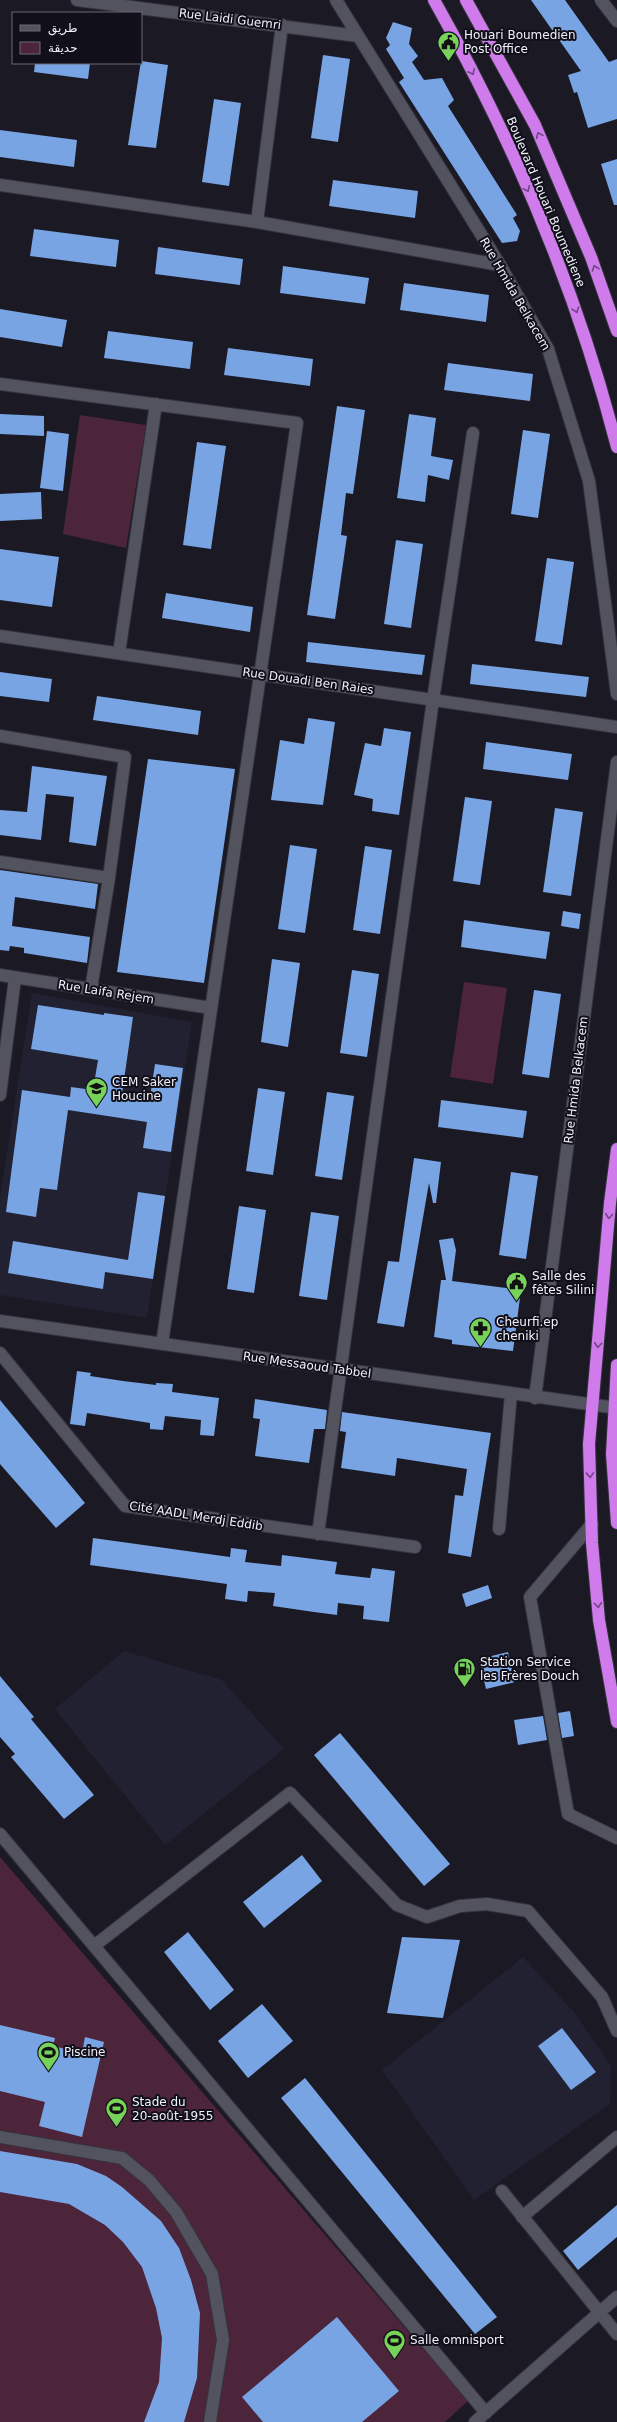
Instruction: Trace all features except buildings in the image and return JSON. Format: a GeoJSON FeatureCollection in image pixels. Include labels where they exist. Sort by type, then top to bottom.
{"type":"FeatureCollection","features":[{"type":"Feature","properties":{"kind":"highway","name":"Boulevard Houari Boumediene"},"geometry":{"type":"LineString","coordinates":[[434,0],[454,36],[511,152],[567,285],[604,395],[617,447]]}},
{"type":"Feature","properties":{"kind":"highway","name":"Boulevard Houari Boumediene"},"geometry":{"type":"LineString","coordinates":[[466,0],[535,126],[591,257],[617,331]]}},
{"type":"Feature","properties":{"kind":"highway"},"geometry":{"type":"LineString","coordinates":[[617,1149],[610,1203],[592,1405],[590,1444],[592,1524],[600,1620],[617,1722]]}},
{"type":"Feature","properties":{"kind":"highway"},"geometry":{"type":"LineString","coordinates":[[617,1364],[616,1408],[612,1454],[617,1524]]}},
{"type":"Feature","properties":{"kind":"street","name":"Rue Laidi Guemri"},"geometry":{"type":"LineString","coordinates":[[77,0],[282,25],[358,36]]}},
{"type":"Feature","properties":{"kind":"street","name":"Rue Hmida Belkacem"},"geometry":{"type":"LineString","coordinates":[[336,0],[500,265],[548,349],[589,481],[617,694]]}},
{"type":"Feature","properties":{"kind":"street"},"geometry":{"type":"LineString","coordinates":[[601,0],[617,21]]}},
{"type":"Feature","properties":{"kind":"street"},"geometry":{"type":"LineString","coordinates":[[257,222],[282,25]]}},
{"type":"Feature","properties":{"kind":"street"},"geometry":{"type":"LineString","coordinates":[[0,185],[257,222],[500,265]]}},
{"type":"Feature","properties":{"kind":"street"},"geometry":{"type":"LineString","coordinates":[[0,384],[298,423],[162,1344]]}},
{"type":"Feature","properties":{"kind":"street"},"geometry":{"type":"LineString","coordinates":[[120,653],[156,404]]}},
{"type":"Feature","properties":{"kind":"street"},"geometry":{"type":"LineString","coordinates":[[318,1534],[339,1370],[433,700],[473,433]]}},
{"type":"Feature","properties":{"kind":"street","name":"Rue Douadi Ben Raies"},"geometry":{"type":"LineString","coordinates":[[0,636],[617,727]]}},
{"type":"Feature","properties":{"kind":"street"},"geometry":{"type":"LineString","coordinates":[[0,736],[125,757],[109,878],[91,989]]}},
{"type":"Feature","properties":{"kind":"street","name":"Rue Hmida Belkacem"},"geometry":{"type":"LineString","coordinates":[[535,1398],[617,762]]}},
{"type":"Feature","properties":{"kind":"street"},"geometry":{"type":"LineString","coordinates":[[0,862],[109,878]]}},
{"type":"Feature","properties":{"kind":"street","name":"Rue Laifa Rejem"},"geometry":{"type":"LineString","coordinates":[[0,975],[211,1008]]}},
{"type":"Feature","properties":{"kind":"street"},"geometry":{"type":"LineString","coordinates":[[0,1095],[15,978]]}},
{"type":"Feature","properties":{"kind":"street","name":"Rue Messaoud Tabbel"},"geometry":{"type":"LineString","coordinates":[[0,1321],[535,1398],[616,1408]]}},
{"type":"Feature","properties":{"kind":"street","name":"Cité AADL Merdj Eddib"},"geometry":{"type":"LineString","coordinates":[[0,1352],[124,1506],[415,1547]]}},
{"type":"Feature","properties":{"kind":"street"},"geometry":{"type":"LineString","coordinates":[[499,1529],[511,1394]]}},
{"type":"Feature","properties":{"kind":"street"},"geometry":{"type":"LineString","coordinates":[[592,1524],[530,1597],[568,1814],[617,1838]]}},
{"type":"Feature","properties":{"kind":"street"},"geometry":{"type":"LineString","coordinates":[[94,1946],[290,1793],[397,1905],[427,1917],[460,1906],[487,1904],[528,1911],[602,1997],[617,2032]]}},
{"type":"Feature","properties":{"kind":"street"},"geometry":{"type":"LineString","coordinates":[[0,1834],[486,2413]]}},
{"type":"Feature","properties":{"kind":"street"},"geometry":{"type":"LineString","coordinates":[[0,2137],[122,2158],[149,2180],[176,2212],[212,2274],[223,2340],[210,2422]]}},
{"type":"Feature","properties":{"kind":"street"},"geometry":{"type":"LineString","coordinates":[[522,2217],[617,2137]]}},
{"type":"Feature","properties":{"kind":"street"},"geometry":{"type":"LineString","coordinates":[[502,2191],[598,2314],[617,2334]]}},
{"type":"Feature","properties":{"kind":"street"},"geometry":{"type":"LineString","coordinates":[[475,2422],[617,2297]]}},
{"type":"Feature","properties":{"kind":"shaded area","name":"CEM Saker Houcine"},"geometry":{"type":"Polygon","coordinates":[[[32,993],[192,1022],[147,1318],[0,1295],[0,1197],[32,993]]]}},
{"type":"Feature","properties":{"kind":"shaded area"},"geometry":{"type":"Polygon","coordinates":[[[124,1651],[222,1680],[284,1749],[165,1845],[55,1709],[124,1651]]]}},
{"type":"Feature","properties":{"kind":"shaded area"},"geometry":{"type":"Polygon","coordinates":[[[523,1957],[574,2012],[611,2066],[610,2104],[474,2200],[382,2070],[523,1957]]]}},
{"type":"Feature","properties":{"kind":"green space"},"geometry":{"type":"Polygon","coordinates":[[[80,415],[146,425],[126,548],[63,534],[80,415]]]}},
{"type":"Feature","properties":{"kind":"green space"},"geometry":{"type":"Polygon","coordinates":[[[464,982],[507,988],[493,1084],[450,1077],[464,982]]]}},
{"type":"Feature","properties":{"kind":"green space","name":"Stade du 20-août-1955"},"geometry":{"type":"Polygon","coordinates":[[[0,1857],[468,2401],[445,2422],[0,2422],[0,1857]]]}},
{"type":"Feature","properties":{"kind":"place","name":"Houari Boumedien Post Office"},"geometry":{"type":"Point","coordinates":[449,62]}},
{"type":"Feature","properties":{"kind":"place","name":"CEM Saker Houcine"},"geometry":{"type":"Point","coordinates":[96,1108]}},
{"type":"Feature","properties":{"kind":"place","name":"Salle des fêtes Silini"},"geometry":{"type":"Point","coordinates":[517,1302]}},
{"type":"Feature","properties":{"kind":"place","name":"Cheurfi.ep cheniki"},"geometry":{"type":"Point","coordinates":[481,1348]}},
{"type":"Feature","properties":{"kind":"place","name":"Station Service les Frères Douch"},"geometry":{"type":"Point","coordinates":[464,1688]}},
{"type":"Feature","properties":{"kind":"place","name":"Piscine"},"geometry":{"type":"Point","coordinates":[48,2072]}},
{"type":"Feature","properties":{"kind":"place","name":"Stade du 20-août-1955"},"geometry":{"type":"Point","coordinates":[117,2128]}},
{"type":"Feature","properties":{"kind":"place","name":"Salle omnisport"},"geometry":{"type":"Point","coordinates":[394,2360]}}]}
